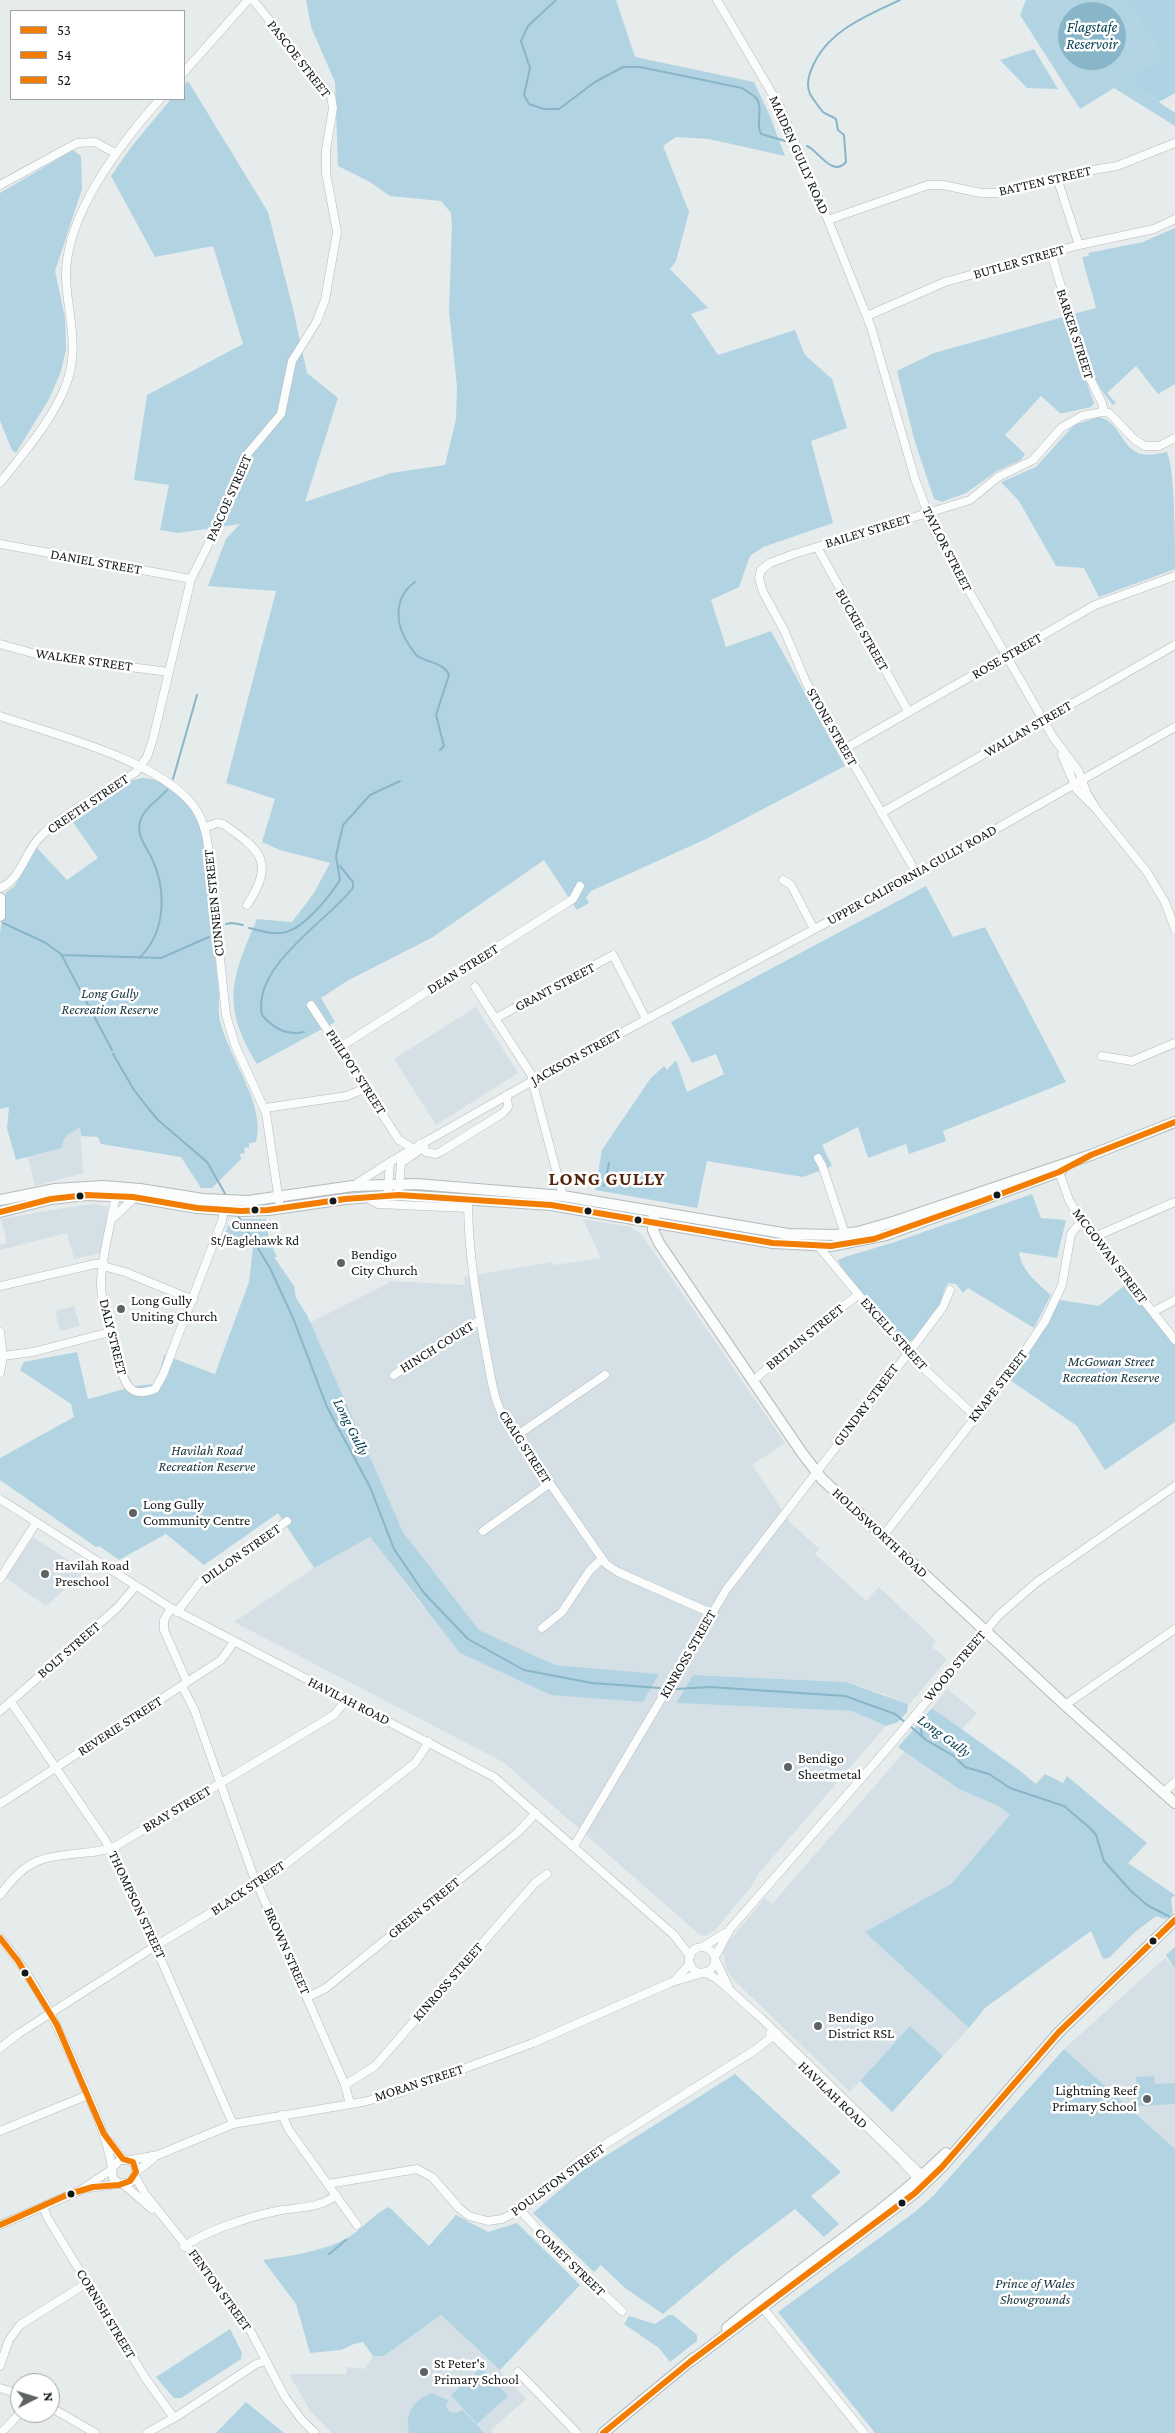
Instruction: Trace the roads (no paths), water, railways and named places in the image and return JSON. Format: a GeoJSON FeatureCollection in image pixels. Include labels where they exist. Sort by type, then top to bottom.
{"type":"FeatureCollection","features":[{"type":"Feature","properties":{"kind":"main road"},"geometry":{"type":"LineString","coordinates":[[0,898],[0,916]]}},
{"type":"Feature","properties":{"kind":"main road"},"geometry":{"type":"LineString","coordinates":[[0,1212],[58,1198],[116,1195],[231,1207],[399,1196],[468,1204],[551,1205],[773,1243],[819,1247],[851,1244],[880,1237],[1175,1122]]}},
{"type":"Feature","properties":{"kind":"main road"},"geometry":{"type":"LineString","coordinates":[[279,1203],[353,1186],[399,1183],[563,1196],[798,1235],[845,1234],[896,1221],[1058,1169]]}},
{"type":"Feature","properties":{"kind":"main road"},"geometry":{"type":"LineString","coordinates":[[416,1184],[464,1194],[468,1204]]}},
{"type":"Feature","properties":{"kind":"main road"},"geometry":{"type":"LineString","coordinates":[[0,1200],[55,1189],[103,1186],[128,1188],[231,1207]]}},
{"type":"Feature","properties":{"kind":"main road","name":"HOLDSWORTH ROAD"},"geometry":{"type":"LineString","coordinates":[[654,1211],[654,1231],[659,1243],[816,1472],[1065,1705],[1175,1803]]}},
{"type":"Feature","properties":{"kind":"main road"},"geometry":{"type":"LineString","coordinates":[[603,2433],[760,2305],[885,2206],[922,2180],[974,2127],[1064,2027],[1173,1923]]}},
{"type":"Feature","properties":{"kind":"street"},"geometry":{"type":"LineString","coordinates":[[185,71],[248,0]]}},
{"type":"Feature","properties":{"kind":"street","name":"PASCOE STREET"},"geometry":{"type":"LineString","coordinates":[[142,767],[153,739],[191,579],[226,511],[244,458],[281,414],[292,361],[323,307],[336,242],[336,216],[325,160],[333,108],[331,96],[248,0]]}},
{"type":"Feature","properties":{"kind":"street","name":"MAIDEN GULLY ROAD"},"geometry":{"type":"LineString","coordinates":[[717,0],[780,107],[867,316]]}},
{"type":"Feature","properties":{"kind":"street"},"geometry":{"type":"LineString","coordinates":[[0,482],[48,417],[68,382],[73,352],[67,284],[68,256],[83,211],[100,177],[116,153],[159,100]]}},
{"type":"Feature","properties":{"kind":"street"},"geometry":{"type":"LineString","coordinates":[[0,185],[77,143],[95,142],[116,153]]}},
{"type":"Feature","properties":{"kind":"street","name":"BATTEN STREET"},"geometry":{"type":"LineString","coordinates":[[828,220],[928,185],[943,185],[990,194],[1080,171],[1125,163],[1175,143]]}},
{"type":"Feature","properties":{"kind":"street"},"geometry":{"type":"LineString","coordinates":[[1057,178],[1079,245]]}},
{"type":"Feature","properties":{"kind":"street","name":"BUTLER STREET"},"geometry":{"type":"LineString","coordinates":[[867,316],[945,282],[1079,245],[1143,232],[1175,219]]}},
{"type":"Feature","properties":{"kind":"street","name":"BARKER STREET"},"geometry":{"type":"LineString","coordinates":[[1051,253],[1086,370],[1102,403],[1104,412]]}},
{"type":"Feature","properties":{"kind":"street","name":"TAYLOR STREET"},"geometry":{"type":"LineString","coordinates":[[867,316],[927,514],[940,542],[1053,737],[1079,772],[1087,794],[1097,810]]}},
{"type":"Feature","properties":{"kind":"street"},"geometry":{"type":"LineString","coordinates":[[1104,412],[1114,416],[1135,440],[1145,446],[1156,446],[1175,439]]}},
{"type":"Feature","properties":{"kind":"street","name":"BAILEY STREET"},"geometry":{"type":"LineString","coordinates":[[760,574],[770,563],[970,500],[995,479],[1037,457],[1056,434],[1072,420],[1104,412]]}},
{"type":"Feature","properties":{"kind":"street","name":"DANIEL STREET"},"geometry":{"type":"LineString","coordinates":[[0,544],[191,579]]}},
{"type":"Feature","properties":{"kind":"street","name":"BUCKIE STREET"},"geometry":{"type":"LineString","coordinates":[[817,547],[908,711]]}},
{"type":"Feature","properties":{"kind":"street","name":"STONE STREET"},"geometry":{"type":"LineString","coordinates":[[760,574],[763,592],[784,630],[801,672],[917,874]]}},
{"type":"Feature","properties":{"kind":"street","name":"ROSE STREET"},"geometry":{"type":"LineString","coordinates":[[846,748],[1100,603],[1175,576]]}},
{"type":"Feature","properties":{"kind":"street","name":"WALKER STREET"},"geometry":{"type":"LineString","coordinates":[[0,644],[43,656],[169,672]]}},
{"type":"Feature","properties":{"kind":"street","name":"WALLAN STREET"},"geometry":{"type":"LineString","coordinates":[[881,813],[1175,644]]}},
{"type":"Feature","properties":{"kind":"street","name":"CUNNEEN STREET"},"geometry":{"type":"LineString","coordinates":[[0,716],[142,767],[185,797],[196,810],[204,828],[228,1024],[235,1045],[265,1108],[279,1203]]}},
{"type":"Feature","properties":{"kind":"street","name":"UPPER CALIFORNIA GULLY ROAD"},"geometry":{"type":"LineString","coordinates":[[646,1019],[917,874],[1175,726]]}},
{"type":"Feature","properties":{"kind":"street","name":"TAYLOR STREET"},"geometry":{"type":"LineString","coordinates":[[1053,737],[1077,790],[1097,810],[1147,872],[1165,902],[1175,929]]}},
{"type":"Feature","properties":{"kind":"street","name":"CREETH STREET"},"geometry":{"type":"LineString","coordinates":[[0,888],[11,882],[27,853],[46,831],[142,767]]}},
{"type":"Feature","properties":{"kind":"street"},"geometry":{"type":"LineString","coordinates":[[204,828],[217,823],[223,824],[260,853],[262,862],[261,872],[255,893],[247,905]]}},
{"type":"Feature","properties":{"kind":"street"},"geometry":{"type":"LineString","coordinates":[[783,880],[791,885],[814,929]]}},
{"type":"Feature","properties":{"kind":"street","name":"DEAN STREET"},"geometry":{"type":"LineString","coordinates":[[340,1047],[574,899],[580,886]]}},
{"type":"Feature","properties":{"kind":"street","name":"GRANT STREET"},"geometry":{"type":"LineString","coordinates":[[496,1018],[613,955],[646,1019]]}},
{"type":"Feature","properties":{"kind":"street"},"geometry":{"type":"LineString","coordinates":[[475,987],[533,1080],[563,1196]]}},
{"type":"Feature","properties":{"kind":"street","name":"PHILPOT STREET"},"geometry":{"type":"LineString","coordinates":[[311,1005],[399,1140],[401,1155]]}},
{"type":"Feature","properties":{"kind":"street","name":"JACKSON STREET"},"geometry":{"type":"LineString","coordinates":[[399,1196],[402,1162],[421,1146],[533,1080],[646,1019]]}},
{"type":"Feature","properties":{"kind":"street"},"geometry":{"type":"LineString","coordinates":[[1102,1056],[1132,1061],[1175,1044]]}},
{"type":"Feature","properties":{"kind":"street"},"geometry":{"type":"LineString","coordinates":[[265,1108],[347,1096],[366,1088]]}},
{"type":"Feature","properties":{"kind":"street","name":"JACKSON STREET"},"geometry":{"type":"LineString","coordinates":[[421,1146],[430,1153],[442,1151],[503,1113],[508,1106],[508,1095]]}},
{"type":"Feature","properties":{"kind":"street","name":"PHILPOT STREET"},"geometry":{"type":"LineString","coordinates":[[399,1140],[412,1148]]}},
{"type":"Feature","properties":{"kind":"street","name":"JACKSON STREET"},"geometry":{"type":"LineString","coordinates":[[353,1186],[412,1148],[421,1146]]}},
{"type":"Feature","properties":{"kind":"street"},"geometry":{"type":"LineString","coordinates":[[818,1158],[845,1234]]}},
{"type":"Feature","properties":{"kind":"street"},"geometry":{"type":"LineString","coordinates":[[388,1196],[390,1162]]}},
{"type":"Feature","properties":{"kind":"street","name":"MCGOWAN STREET"},"geometry":{"type":"LineString","coordinates":[[1058,1169],[1069,1200],[1081,1221],[1175,1340]]}},
{"type":"Feature","properties":{"kind":"street","name":"DALY STREET"},"geometry":{"type":"LineString","coordinates":[[116,1195],[103,1265],[101,1289],[110,1332],[125,1382],[135,1392],[146,1392],[157,1388],[193,1300]]}},
{"type":"Feature","properties":{"kind":"street"},"geometry":{"type":"LineString","coordinates":[[112,1219],[135,1198]]}},
{"type":"Feature","properties":{"kind":"street"},"geometry":{"type":"LineString","coordinates":[[371,1199],[378,1204],[468,1204]]}},
{"type":"Feature","properties":{"kind":"street"},"geometry":{"type":"LineString","coordinates":[[1094,1238],[1175,1202]]}},
{"type":"Feature","properties":{"kind":"street","name":"CRAIG STREET"},"geometry":{"type":"LineString","coordinates":[[468,1204],[471,1254],[480,1320],[498,1407],[516,1436],[602,1559],[618,1572],[711,1613]]}},
{"type":"Feature","properties":{"kind":"street"},"geometry":{"type":"LineString","coordinates":[[0,1286],[95,1264],[126,1272],[193,1300],[231,1207]]}},
{"type":"Feature","properties":{"kind":"street","name":"KNAPE STREET"},"geometry":{"type":"LineString","coordinates":[[884,1536],[1013,1369],[1053,1308],[1064,1276],[1071,1234],[1081,1221]]}},
{"type":"Feature","properties":{"kind":"street","name":"EXCELL STREET"},"geometry":{"type":"LineString","coordinates":[[819,1247],[907,1353],[975,1416]]}},
{"type":"Feature","properties":{"kind":"street","name":"GUNDRY STREET"},"geometry":{"type":"LineString","coordinates":[[816,1472],[943,1307],[950,1290]]}},
{"type":"Feature","properties":{"kind":"street","name":"BRITAIN STREET"},"geometry":{"type":"LineString","coordinates":[[753,1381],[806,1334],[858,1295]]}},
{"type":"Feature","properties":{"kind":"street"},"geometry":{"type":"LineString","coordinates":[[1153,1312],[1175,1300]]}},
{"type":"Feature","properties":{"kind":"street","name":"HINCH COURT"},"geometry":{"type":"LineString","coordinates":[[394,1375],[460,1330],[480,1320]]}},
{"type":"Feature","properties":{"kind":"street"},"geometry":{"type":"LineString","coordinates":[[0,1332],[3,1356],[0,1373]]}},
{"type":"Feature","properties":{"kind":"street"},"geometry":{"type":"LineString","coordinates":[[3,1356],[33,1352],[110,1332]]}},
{"type":"Feature","properties":{"kind":"street"},"geometry":{"type":"LineString","coordinates":[[516,1436],[604,1376]]}},
{"type":"Feature","properties":{"kind":"street","name":"KINROSS STREET"},"geometry":{"type":"LineString","coordinates":[[574,1846],[711,1613],[816,1472]]}},
{"type":"Feature","properties":{"kind":"street"},"geometry":{"type":"LineString","coordinates":[[483,1531],[549,1484]]}},
{"type":"Feature","properties":{"kind":"street","name":"WOOD STREET"},"geometry":{"type":"LineString","coordinates":[[715,1959],[730,1929],[911,1719],[984,1630],[1012,1602],[1037,1582],[1175,1486]]}},
{"type":"Feature","properties":{"kind":"street","name":"HAVILAH ROAD"},"geometry":{"type":"LineString","coordinates":[[0,1498],[135,1587],[174,1610],[494,1777],[674,1935],[690,1960]]}},
{"type":"Feature","properties":{"kind":"street","name":"DILLON STREET"},"geometry":{"type":"LineString","coordinates":[[174,1610],[200,1582],[287,1521]]}},
{"type":"Feature","properties":{"kind":"street"},"geometry":{"type":"LineString","coordinates":[[0,1579],[36,1522]]}},
{"type":"Feature","properties":{"kind":"street"},"geometry":{"type":"LineString","coordinates":[[542,1628],[562,1612],[590,1570],[602,1559]]}},
{"type":"Feature","properties":{"kind":"street","name":"BOLT STREET"},"geometry":{"type":"LineString","coordinates":[[0,1711],[118,1607],[135,1587]]}},
{"type":"Feature","properties":{"kind":"street","name":"BROWN STREET"},"geometry":{"type":"LineString","coordinates":[[174,1610],[164,1620],[164,1630],[257,1885],[308,1997],[345,2085],[350,2104]]}},
{"type":"Feature","properties":{"kind":"street"},"geometry":{"type":"LineString","coordinates":[[1065,1705],[1175,1628]]}},
{"type":"Feature","properties":{"kind":"street","name":"REVERIE STREET"},"geometry":{"type":"LineString","coordinates":[[0,1804],[221,1660],[234,1642]]}},
{"type":"Feature","properties":{"kind":"street","name":"BRAY STREET"},"geometry":{"type":"LineString","coordinates":[[0,1895],[21,1870],[33,1861],[54,1856],[110,1849],[334,1714],[346,1700]]}},
{"type":"Feature","properties":{"kind":"street","name":"THOMPSON STREET"},"geometry":{"type":"LineString","coordinates":[[11,1702],[110,1849],[130,1886],[233,2124]]}},
{"type":"Feature","properties":{"kind":"street","name":"BLACK STREET"},"geometry":{"type":"LineString","coordinates":[[0,2048],[18,2034],[157,1945],[257,1885],[415,1763],[428,1742]]}},
{"type":"Feature","properties":{"kind":"street"},"geometry":{"type":"LineString","coordinates":[[1164,1793],[1175,1782]]}},
{"type":"Feature","properties":{"kind":"street","name":"GREEN STREET"},"geometry":{"type":"LineString","coordinates":[[308,1997],[331,1984],[518,1832],[536,1813]]}},
{"type":"Feature","properties":{"kind":"street","name":"KINROSS STREET"},"geometry":{"type":"LineString","coordinates":[[345,2085],[364,2075],[379,2062],[535,1883],[547,1874]]}},
{"type":"Feature","properties":{"kind":"street","name":"WOOD STREET"},"geometry":{"type":"LineString","coordinates":[[702,1947],[730,1929]]}},
{"type":"Feature","properties":{"kind":"street","name":"HAVILAH ROAD"},"geometry":{"type":"LineString","coordinates":[[674,1935],[702,1947]]}},
{"type":"Feature","properties":{"kind":"street"},"geometry":{"type":"LineString","coordinates":[[0,1938],[18,1960],[51,2013],[104,2134],[113,2178],[121,2184]]}},
{"type":"Feature","properties":{"kind":"street"},"geometry":{"type":"LineString","coordinates":[[702,1947],[711,1950],[715,1959],[712,1968],[704,1973],[695,1970],[690,1960],[693,1950],[702,1947]]}},
{"type":"Feature","properties":{"kind":"street","name":"HAVILAH ROAD"},"geometry":{"type":"LineString","coordinates":[[715,1959],[730,1990]]}},
{"type":"Feature","properties":{"kind":"street","name":"MORAN STREET"},"geometry":{"type":"LineString","coordinates":[[672,1982],[690,1960]]}},
{"type":"Feature","properties":{"kind":"street","name":"HAVILAH ROAD"},"geometry":{"type":"LineString","coordinates":[[704,1973],[730,1990],[922,2180]]}},
{"type":"Feature","properties":{"kind":"street","name":"MORAN STREET"},"geometry":{"type":"LineString","coordinates":[[127,2160],[158,2155],[233,2124],[350,2104],[398,2093],[532,2043],[672,1982],[704,1973]]}},
{"type":"Feature","properties":{"kind":"street","name":"POULSTON STREET"},"geometry":{"type":"LineString","coordinates":[[328,2184],[417,2169],[428,2173],[459,2208],[474,2218],[494,2220],[520,2210],[577,2162],[775,2035]]}},
{"type":"Feature","properties":{"kind":"street"},"geometry":{"type":"LineString","coordinates":[[0,2131],[88,2095]]}},
{"type":"Feature","properties":{"kind":"street"},"geometry":{"type":"LineString","coordinates":[[282,2115],[289,2130],[357,2225]]}},
{"type":"Feature","properties":{"kind":"street"},"geometry":{"type":"LineString","coordinates":[[81,2190],[131,2182],[136,2174],[135,2165],[127,2160],[104,2134]]}},
{"type":"Feature","properties":{"kind":"street","name":"MORAN STREET"},"geometry":{"type":"LineString","coordinates":[[136,2174],[158,2155]]}},
{"type":"Feature","properties":{"kind":"street"},"geometry":{"type":"LineString","coordinates":[[0,2225],[81,2190],[111,2169],[116,2161],[127,2160]]}},
{"type":"Feature","properties":{"kind":"street","name":"FENTON STREET"},"geometry":{"type":"LineString","coordinates":[[136,2174],[145,2194],[238,2320],[291,2405],[315,2433]]}},
{"type":"Feature","properties":{"kind":"street","name":"FENTON STREET"},"geometry":{"type":"LineString","coordinates":[[121,2184],[148,2206],[184,2246]]}},
{"type":"Feature","properties":{"kind":"street"},"geometry":{"type":"LineString","coordinates":[[184,2246],[243,2220],[278,2211],[323,2204],[336,2195]]}},
{"type":"Feature","properties":{"kind":"street","name":"CORNISH STREET"},"geometry":{"type":"LineString","coordinates":[[43,2206],[47,2217],[146,2379],[174,2418]]}},
{"type":"Feature","properties":{"kind":"street","name":"COMET STREET"},"geometry":{"type":"LineString","coordinates":[[520,2210],[558,2250],[622,2311]]}},
{"type":"Feature","properties":{"kind":"street"},"geometry":{"type":"LineString","coordinates":[[0,2366],[9,2340],[20,2325],[87,2282]]}},
{"type":"Feature","properties":{"kind":"street"},"geometry":{"type":"LineString","coordinates":[[760,2305],[864,2433]]}},
{"type":"Feature","properties":{"kind":"street"},"geometry":{"type":"LineString","coordinates":[[147,2433],[264,2362]]}},
{"type":"Feature","properties":{"kind":"street","name":"FENTON STREET"},"geometry":{"type":"LineString","coordinates":[[264,2362],[290,2413],[308,2433]]}},
{"type":"Feature","properties":{"kind":"street"},"geometry":{"type":"LineString","coordinates":[[518,2372],[577,2433]]}},
{"type":"Feature","properties":{"kind":"street"},"geometry":{"type":"LineString","coordinates":[[60,2413],[95,2433]]}},
{"type":"Feature","properties":{"kind":"street"},"geometry":{"type":"LineString","coordinates":[[0,2433],[10,2423]]}},
{"type":"Feature","properties":{"kind":"water","name":"Flagstafe Reservoir"},"geometry":{"type":"Polygon","coordinates":[[[1092,2],[1105,5],[1116,12],[1123,23],[1126,36],[1123,49],[1116,60],[1105,67],[1092,70],[1079,67],[1068,60],[1061,49],[1058,36],[1061,23],[1068,12],[1079,5],[1092,2]]]}},
{"type":"Feature","properties":{"kind":"waterway"},"geometry":{"type":"LineString","coordinates":[[556,0],[528,26],[521,41],[530,68],[524,95],[529,104],[544,109],[559,109],[595,82],[623,67],[640,67],[742,88],[756,98],[758,102],[760,111],[759,130],[761,134],[789,142]]}},
{"type":"Feature","properties":{"kind":"waterway"},"geometry":{"type":"LineString","coordinates":[[807,146],[830,165],[836,167],[846,162],[844,135],[838,130],[836,119],[823,112],[810,94],[809,75],[819,55],[837,34],[861,19],[900,0]]}},
{"type":"Feature","properties":{"kind":"waterway"},"geometry":{"type":"LineString","coordinates":[[415,582],[403,596],[398,612],[399,620],[404,637],[416,655],[444,668],[449,675],[436,715],[444,746],[440,750]]}},
{"type":"Feature","properties":{"kind":"waterway"},"geometry":{"type":"LineString","coordinates":[[173,779],[197,695]]}},
{"type":"Feature","properties":{"kind":"waterway"},"geometry":{"type":"LineString","coordinates":[[249,928],[280,933],[297,927],[306,920],[340,880],[336,856],[343,825],[370,795],[400,781]]}},
{"type":"Feature","properties":{"kind":"waterway"},"geometry":{"type":"LineString","coordinates":[[139,958],[148,948],[159,925],[162,899],[157,873],[143,842],[139,827],[147,809],[167,790]]}},
{"type":"Feature","properties":{"kind":"waterway"},"geometry":{"type":"LineString","coordinates":[[304,1032],[286,1032],[271,1024],[262,1015],[262,997],[268,979],[279,962],[353,888],[353,882],[340,866]]}},
{"type":"Feature","properties":{"kind":"waterway","name":"Long Gully"},"geometry":{"type":"LineString","coordinates":[[3,923],[46,943],[61,954],[112,1050]]}},
{"type":"Feature","properties":{"kind":"waterway"},"geometry":{"type":"LineString","coordinates":[[226,924],[243,925]]}},
{"type":"Feature","properties":{"kind":"waterway"},"geometry":{"type":"LineString","coordinates":[[62,955],[161,958],[209,937]]}},
{"type":"Feature","properties":{"kind":"waterway","name":"Long Gully"},"geometry":{"type":"LineString","coordinates":[[113,1054],[134,1090],[148,1108],[158,1120],[207,1162],[227,1197]]}},
{"type":"Feature","properties":{"kind":"waterway"},"geometry":{"type":"LineString","coordinates":[[604,1186],[609,1163]]}},
{"type":"Feature","properties":{"kind":"waterway","name":"Long Gully"},"geometry":{"type":"LineString","coordinates":[[237,1214],[270,1268],[293,1318],[327,1407],[370,1487],[394,1549],[424,1593],[468,1639],[524,1670],[592,1683],[660,1688]]}},
{"type":"Feature","properties":{"kind":"waterway","name":"Long Gully"},"geometry":{"type":"LineString","coordinates":[[675,1689],[710,1687],[845,1696],[895,1714],[906,1723]]}},
{"type":"Feature","properties":{"kind":"waterway"},"geometry":{"type":"LineString","coordinates":[[920,1723],[922,1735]]}},
{"type":"Feature","properties":{"kind":"waterway","name":"Long Gully"},"geometry":{"type":"LineString","coordinates":[[910,1726],[926,1740],[954,1756],[965,1767],[989,1774],[1010,1788],[1064,1806],[1096,1835],[1104,1861],[1131,1891],[1147,1905],[1172,1918]]}},
{"type":"Feature","properties":{"kind":"waterway"},"geometry":{"type":"LineString","coordinates":[[329,2254],[346,2240]]}},
{"type":"Feature","properties":{"kind":"place","name":"Cunneen St/Eaglehawk Rd"},"geometry":{"type":"Point","coordinates":[255,1210]}},
{"type":"Feature","properties":{"kind":"place","name":"Bendigo City Church"},"geometry":{"type":"Point","coordinates":[341,1263]}},
{"type":"Feature","properties":{"kind":"place","name":"Long Gully Uniting Church"},"geometry":{"type":"Point","coordinates":[121,1309]}},
{"type":"Feature","properties":{"kind":"place","name":"Long Gully Community Centre"},"geometry":{"type":"Point","coordinates":[133,1513]}},
{"type":"Feature","properties":{"kind":"place","name":"Havilah Road Preschool"},"geometry":{"type":"Point","coordinates":[45,1574]}},
{"type":"Feature","properties":{"kind":"place","name":"Bendigo Sheetmetal"},"geometry":{"type":"Point","coordinates":[788,1767]}},
{"type":"Feature","properties":{"kind":"place","name":"Bendigo District RSL"},"geometry":{"type":"Point","coordinates":[818,2026]}},
{"type":"Feature","properties":{"kind":"place","name":"Lightning Reef Primary School"},"geometry":{"type":"Point","coordinates":[1147,2099]}},
{"type":"Feature","properties":{"kind":"place","name":"St Peter's Primary School"},"geometry":{"type":"Point","coordinates":[424,2372]}},
{"type":"Feature","properties":{"kind":"district","name":"LONG GULLY"},"geometry":{"type":"Point","coordinates":[607,1179]}},
{"type":"Feature","properties":{"kind":"park label","name":"Long Gully Recreation Reserve"},"geometry":{"type":"Point","coordinates":[110,1002]}},
{"type":"Feature","properties":{"kind":"park label","name":"McGowan Street Recreation Reserve"},"geometry":{"type":"Point","coordinates":[1111,1370]}},
{"type":"Feature","properties":{"kind":"park label","name":"Havilah Road Recreation Reserve"},"geometry":{"type":"Point","coordinates":[207,1459]}},
{"type":"Feature","properties":{"kind":"park label","name":"Prince of Wales Showgrounds"},"geometry":{"type":"Point","coordinates":[1035,2292]}}]}
